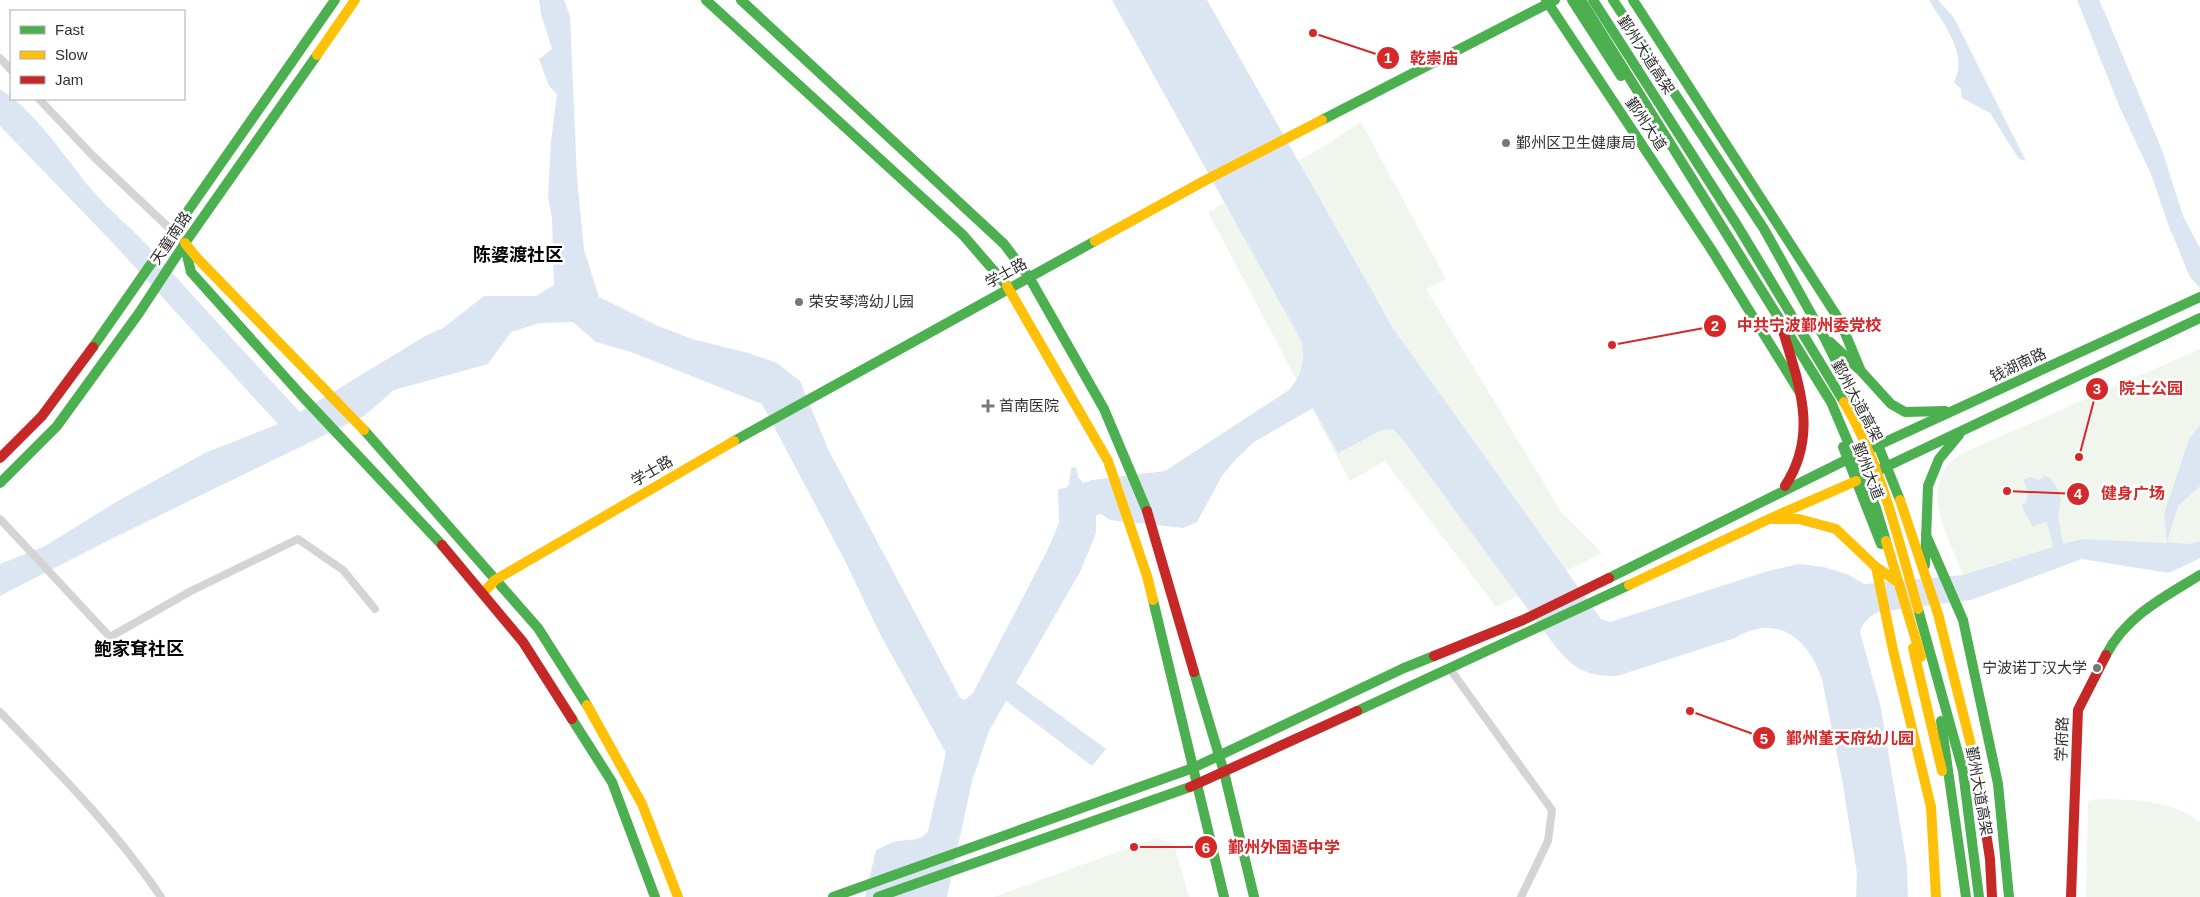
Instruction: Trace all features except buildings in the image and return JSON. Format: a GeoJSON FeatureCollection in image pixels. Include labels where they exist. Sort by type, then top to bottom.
{"type":"FeatureCollection","features":[{"type":"Feature","properties":{"kind":"main road"},"geometry":{"type":"LineString","coordinates":[[0,458],[42,416],[121,310],[173,232],[335,0]]}},
{"type":"Feature","properties":{"kind":"main road","name":"天童南路"},"geometry":{"type":"LineString","coordinates":[[0,483],[57,426],[139,313],[185,243],[355,0]]}},
{"type":"Feature","properties":{"kind":"main road"},"geometry":{"type":"LineString","coordinates":[[706,0],[963,235],[1009,288],[1108,461],[1147,576],[1224,897]]}},
{"type":"Feature","properties":{"kind":"main road"},"geometry":{"type":"LineString","coordinates":[[741,0],[1004,244],[1029,278],[1104,409],[1145,506],[1224,772],[1254,897]]}},
{"type":"Feature","properties":{"kind":"main road","name":"鄞州大道"},"geometry":{"type":"LineString","coordinates":[[1572,0],[1818,385],[1895,580],[1940,762],[1958,869],[1959,897]]}},
{"type":"Feature","properties":{"kind":"main road","name":"鄞州大道高架"},"geometry":{"type":"LineString","coordinates":[[1581,0],[1826,393],[1838,419],[1876,508],[1942,726],[1966,897]]}},
{"type":"Feature","properties":{"kind":"main road","name":"鄞州大道高架"},"geometry":{"type":"LineString","coordinates":[[1593,0],[1738,225],[1853,418],[1872,462],[1884,490],[1963,771],[1979,897]]}},
{"type":"Feature","properties":{"kind":"main road","name":"鄞州大道"},"geometry":{"type":"LineString","coordinates":[[1613,0],[1764,229],[1824,337],[1878,445],[1902,506],[1938,614],[1977,769],[1990,859],[1992,897]]}},
{"type":"Feature","properties":{"kind":"main road"},"geometry":{"type":"LineString","coordinates":[[1633,0],[1840,321],[1860,370]]}},
{"type":"Feature","properties":{"kind":"main road","name":"学士路"},"geometry":{"type":"LineString","coordinates":[[483,593],[495,580],[838,382],[1204,181],[1550,1]]}},
{"type":"Feature","properties":{"kind":"main road","name":"鄞州大道"},"geometry":{"type":"LineString","coordinates":[[1550,1],[1800,391]]}},
{"type":"Feature","properties":{"kind":"main road"},"geometry":{"type":"LineString","coordinates":[[185,243],[197,258],[370,436],[538,628],[597,720],[642,804],[678,897]]}},
{"type":"Feature","properties":{"kind":"main road"},"geometry":{"type":"LineString","coordinates":[[185,243],[191,272],[302,396],[435,536],[523,642],[612,782],[654,897]]}},
{"type":"Feature","properties":{"kind":"main road","name":"钱湖南路"},"geometry":{"type":"LineString","coordinates":[[833,897],[1193,768],[1404,668],[1523,620],[1848,458],[2198,298]]}},
{"type":"Feature","properties":{"kind":"main road"},"geometry":{"type":"LineString","coordinates":[[878,897],[1196,784],[1224,772],[1450,669],[1769,519],[1962,432],[2200,318]]}},
{"type":"Feature","properties":{"kind":"main road"},"geometry":{"type":"LineString","coordinates":[[1781,490],[1793,476],[1804,440],[1800,391],[1783,330]]}},
{"type":"Feature","properties":{"kind":"main road"},"geometry":{"type":"LineString","coordinates":[[1824,337],[1860,370],[1891,404],[1905,412],[1954,410]]}},
{"type":"Feature","properties":{"kind":"main road"},"geometry":{"type":"LineString","coordinates":[[1925,574],[1928,486],[1939,459],[1962,432]]}},
{"type":"Feature","properties":{"kind":"main road"},"geometry":{"type":"LineString","coordinates":[[1769,519],[1799,519],[1836,529],[1876,567],[1895,580]]}},
{"type":"Feature","properties":{"kind":"main road"},"geometry":{"type":"LineString","coordinates":[[1926,533],[1963,620],[1998,784],[2009,897]]}},
{"type":"Feature","properties":{"kind":"main road"},"geometry":{"type":"LineString","coordinates":[[1876,567],[1893,650],[1931,807],[1936,897]]}},
{"type":"Feature","properties":{"kind":"main road","name":"学府路"},"geometry":{"type":"LineString","coordinates":[[2071,897],[2078,710],[2111,645],[2141,611],[2200,575]]}},
{"type":"Feature","properties":{"kind":"street"},"geometry":{"type":"LineString","coordinates":[[0,58],[10,69]]}},
{"type":"Feature","properties":{"kind":"street"},"geometry":{"type":"LineString","coordinates":[[40,100],[93,156],[185,243]]}},
{"type":"Feature","properties":{"kind":"street"},"geometry":{"type":"LineString","coordinates":[[0,519],[110,637],[191,591],[298,539],[343,570],[375,609]]}},
{"type":"Feature","properties":{"kind":"street"},"geometry":{"type":"LineString","coordinates":[[1450,669],[1552,810],[1548,841],[1521,897]]}},
{"type":"Feature","properties":{"kind":"street"},"geometry":{"type":"LineString","coordinates":[[0,712],[86,801],[142,870],[160,897]]}},
{"type":"Feature","properties":{"kind":"shaded area"},"geometry":{"type":"Polygon","coordinates":[[[539,0],[564,0],[570,16],[577,178],[584,250],[599,297],[656,325],[692,339],[748,353],[777,363],[800,381],[828,449],[960,698],[965,700],[973,693],[1047,551],[1059,523],[1058,489],[1066,488],[1069,484],[1071,468],[1076,467],[1078,477],[1083,483],[1092,480],[1165,471],[1289,390],[1302,368],[1302,342],[1112,0],[1207,0],[1394,330],[1601,619],[1610,622],[1768,571],[1799,564],[1824,567],[1849,575],[1864,584],[1963,575],[2053,547],[2047,522],[2032,526],[2022,506],[2028,493],[2023,480],[2030,477],[2039,480],[2044,476],[2050,478],[2055,484],[2061,500],[2058,516],[2063,544],[2083,539],[2167,543],[2164,514],[2189,439],[2200,425],[2200,486],[2178,506],[2167,542],[2189,544],[2200,541],[2200,558],[2169,573],[2082,559],[1971,600],[1878,612],[1864,623],[1860,632],[1881,708],[1907,866],[1908,897],[1856,897],[1857,874],[1843,785],[1822,679],[1816,664],[1799,641],[1777,629],[1764,628],[1617,676],[1597,675],[1582,670],[1569,661],[1555,646],[1404,441],[1393,429],[1382,430],[1338,453],[1313,408],[1254,442],[1236,459],[1222,476],[1197,522],[1183,528],[1110,520],[1101,514],[1096,515],[1096,533],[1080,572],[1016,683],[1106,749],[1092,766],[1006,701],[989,731],[972,781],[947,897],[865,897],[876,850],[890,843],[922,837],[928,831],[946,753],[880,634],[843,557],[762,404],[631,352],[596,342],[573,322],[540,323],[511,332],[488,364],[394,390],[364,416],[109,540],[0,596],[0,564],[45,546],[116,502],[205,453],[278,424],[112,242],[0,126],[0,89],[10,96],[10,100],[14,100],[36,120],[93,191],[145,243],[300,412],[427,335],[443,328],[484,296],[536,296],[554,285],[552,219],[548,196],[551,142],[557,94],[549,86],[539,59],[552,49],[541,14],[539,0]]]}},
{"type":"Feature","properties":{"kind":"shaded area"},"geometry":{"type":"Polygon","coordinates":[[[1929,0],[1938,0],[1954,18],[2026,161],[2019,159],[1990,113],[1962,98],[1961,89],[1954,82],[1958,72],[1956,50],[1947,29],[1929,0]]]}},
{"type":"Feature","properties":{"kind":"shaded area"},"geometry":{"type":"Polygon","coordinates":[[[2077,0],[2099,0],[2105,13],[2162,150],[2183,216],[2200,248],[2200,288],[2190,277],[2168,224],[2151,174],[2120,108],[2077,0]]]}},
{"type":"Feature","properties":{"kind":"shaded area"},"geometry":{"type":"Polygon","coordinates":[[[1361,122],[1446,279],[1426,289],[1562,513],[1602,553],[1496,607],[1385,461],[1350,481],[1208,212],[1323,147],[1361,122]]]}},
{"type":"Feature","properties":{"kind":"shaded area"},"geometry":{"type":"Polygon","coordinates":[[[2200,349],[2200,541],[2189,544],[2083,539],[1963,575],[1946,533],[1938,503],[1938,488],[1942,474],[1951,462],[1967,451],[2200,349]]]}},
{"type":"Feature","properties":{"kind":"shaded area"},"geometry":{"type":"Polygon","coordinates":[[[2101,799],[2140,801],[2165,805],[2177,809],[2200,822],[2200,897],[2086,897],[2088,801],[2101,799]]]}},
{"type":"Feature","properties":{"kind":"shaded area"},"geometry":{"type":"Polygon","coordinates":[[[1156,838],[1174,844],[1189,897],[994,897],[1156,838]]]}},
{"type":"Feature","properties":{"kind":"traffic: fast"},"geometry":{"type":"LineString","coordinates":[[93,347],[335,0]]}},
{"type":"Feature","properties":{"kind":"traffic: fast"},"geometry":{"type":"LineString","coordinates":[[706,0],[963,235],[1007,286]]}},
{"type":"Feature","properties":{"kind":"traffic: fast"},"geometry":{"type":"LineString","coordinates":[[741,0],[1004,244],[1029,277],[1104,409],[1147,511]]}},
{"type":"Feature","properties":{"kind":"traffic: fast"},"geometry":{"type":"LineString","coordinates":[[1546,0],[1711,249],[1799,391]]}},
{"type":"Feature","properties":{"kind":"traffic: fast"},"geometry":{"type":"LineString","coordinates":[[1322,120],[1555,0]]}},
{"type":"Feature","properties":{"kind":"traffic: fast"},"geometry":{"type":"LineString","coordinates":[[1572,0],[1621,76]]}},
{"type":"Feature","properties":{"kind":"traffic: fast"},"geometry":{"type":"LineString","coordinates":[[1581,0],[1831,402],[1876,508],[1886,541]]}},
{"type":"Feature","properties":{"kind":"traffic: fast"},"geometry":{"type":"LineString","coordinates":[[1593,0],[1737,225],[1844,402]]}},
{"type":"Feature","properties":{"kind":"traffic: fast"},"geometry":{"type":"LineString","coordinates":[[1613,0],[1764,229],[1824,337],[1878,445],[1900,500]]}},
{"type":"Feature","properties":{"kind":"traffic: fast"},"geometry":{"type":"LineString","coordinates":[[1633,0],[1840,321],[1860,369]]}},
{"type":"Feature","properties":{"kind":"traffic: fast"},"geometry":{"type":"LineString","coordinates":[[0,483],[57,426],[139,313],[185,243],[317,55]]}},
{"type":"Feature","properties":{"kind":"traffic: fast"},"geometry":{"type":"LineString","coordinates":[[734,441],[1095,241]]}},
{"type":"Feature","properties":{"kind":"traffic: fast"},"geometry":{"type":"LineString","coordinates":[[185,247],[191,272],[302,396],[442,545]]}},
{"type":"Feature","properties":{"kind":"traffic: fast"},"geometry":{"type":"LineString","coordinates":[[1872,448],[2200,297]]}},
{"type":"Feature","properties":{"kind":"traffic: fast"},"geometry":{"type":"LineString","coordinates":[[1856,481],[2200,318]]}},
{"type":"Feature","properties":{"kind":"traffic: fast"},"geometry":{"type":"LineString","coordinates":[[1830,342],[1860,370],[1891,404],[1905,412],[1945,411]]}},
{"type":"Feature","properties":{"kind":"traffic: fast"},"geometry":{"type":"LineString","coordinates":[[364,430],[538,628],[587,705]]}},
{"type":"Feature","properties":{"kind":"traffic: fast"},"geometry":{"type":"LineString","coordinates":[[1925,565],[1928,486],[1939,459],[1959,435]]}},
{"type":"Feature","properties":{"kind":"traffic: fast"},"geometry":{"type":"LineString","coordinates":[[1843,447],[1881,544]]}},
{"type":"Feature","properties":{"kind":"traffic: fast"},"geometry":{"type":"LineString","coordinates":[[1609,578],[1848,459]]}},
{"type":"Feature","properties":{"kind":"traffic: fast"},"geometry":{"type":"LineString","coordinates":[[1926,535],[1963,620],[1998,784],[2009,897]]}},
{"type":"Feature","properties":{"kind":"traffic: fast"},"geometry":{"type":"LineString","coordinates":[[2106,655],[2114,641],[2135,618],[2200,575]]}},
{"type":"Feature","properties":{"kind":"traffic: fast"},"geometry":{"type":"LineString","coordinates":[[1357,711],[1629,585]]}},
{"type":"Feature","properties":{"kind":"traffic: fast"},"geometry":{"type":"LineString","coordinates":[[1153,600],[1224,897]]}},
{"type":"Feature","properties":{"kind":"traffic: fast"},"geometry":{"type":"LineString","coordinates":[[1918,609],[1963,771],[1979,897]]}},
{"type":"Feature","properties":{"kind":"traffic: fast"},"geometry":{"type":"LineString","coordinates":[[833,897],[1193,768],[1404,668],[1434,656]]}},
{"type":"Feature","properties":{"kind":"traffic: fast"},"geometry":{"type":"LineString","coordinates":[[1194,672],[1224,772],[1254,897]]}},
{"type":"Feature","properties":{"kind":"traffic: fast"},"geometry":{"type":"LineString","coordinates":[[572,719],[612,782],[655,897]]}},
{"type":"Feature","properties":{"kind":"traffic: fast"},"geometry":{"type":"LineString","coordinates":[[1941,721],[1966,897]]}},
{"type":"Feature","properties":{"kind":"traffic: fast"},"geometry":{"type":"LineString","coordinates":[[878,897],[1190,787]]}},
{"type":"Feature","properties":{"kind":"traffic: slow"},"geometry":{"type":"LineString","coordinates":[[317,55],[355,0]]}},
{"type":"Feature","properties":{"kind":"traffic: slow"},"geometry":{"type":"LineString","coordinates":[[1095,241],[1204,181],[1322,120]]}},
{"type":"Feature","properties":{"kind":"traffic: slow"},"geometry":{"type":"LineString","coordinates":[[185,243],[197,258],[364,430]]}},
{"type":"Feature","properties":{"kind":"traffic: slow"},"geometry":{"type":"LineString","coordinates":[[1007,286],[1108,461],[1147,576],[1153,600]]}},
{"type":"Feature","properties":{"kind":"traffic: slow"},"geometry":{"type":"LineString","coordinates":[[1844,402],[1857,426],[1879,477],[1918,609]]}},
{"type":"Feature","properties":{"kind":"traffic: slow"},"geometry":{"type":"LineString","coordinates":[[483,593],[495,580],[734,441]]}},
{"type":"Feature","properties":{"kind":"traffic: slow"},"geometry":{"type":"LineString","coordinates":[[1629,585],[1769,519],[1856,481]]}},
{"type":"Feature","properties":{"kind":"traffic: slow"},"geometry":{"type":"LineString","coordinates":[[1900,500],[1938,614],[1977,769],[1985,826]]}},
{"type":"Feature","properties":{"kind":"traffic: slow"},"geometry":{"type":"LineString","coordinates":[[1773,519],[1799,519],[1836,529],[1876,567],[1895,580]]}},
{"type":"Feature","properties":{"kind":"traffic: slow"},"geometry":{"type":"LineString","coordinates":[[1886,541],[1921,657]]}},
{"type":"Feature","properties":{"kind":"traffic: slow"},"geometry":{"type":"LineString","coordinates":[[1876,567],[1893,650],[1931,807],[1936,897]]}},
{"type":"Feature","properties":{"kind":"traffic: slow"},"geometry":{"type":"LineString","coordinates":[[1913,648],[1942,771]]}},
{"type":"Feature","properties":{"kind":"traffic: slow"},"geometry":{"type":"LineString","coordinates":[[587,705],[642,804],[678,897]]}},
{"type":"Feature","properties":{"kind":"traffic: jam"},"geometry":{"type":"LineString","coordinates":[[1783,331],[1800,390],[1804,428],[1795,467],[1785,486]]}},
{"type":"Feature","properties":{"kind":"traffic: jam"},"geometry":{"type":"LineString","coordinates":[[0,458],[42,416],[93,347]]}},
{"type":"Feature","properties":{"kind":"traffic: jam"},"geometry":{"type":"LineString","coordinates":[[1147,511],[1194,672]]}},
{"type":"Feature","properties":{"kind":"traffic: jam"},"geometry":{"type":"LineString","coordinates":[[442,545],[523,642],[572,719]]}},
{"type":"Feature","properties":{"kind":"traffic: jam"},"geometry":{"type":"LineString","coordinates":[[1434,656],[1523,620],[1609,578]]}},
{"type":"Feature","properties":{"kind":"traffic: jam"},"geometry":{"type":"LineString","coordinates":[[2071,897],[2078,710],[2106,655]]}},
{"type":"Feature","properties":{"kind":"traffic: jam"},"geometry":{"type":"LineString","coordinates":[[1190,787],[1357,711]]}},
{"type":"Feature","properties":{"kind":"traffic: jam"},"geometry":{"type":"LineString","coordinates":[[1985,826],[1990,859],[1992,897]]}},
{"type":"Feature","properties":{"kind":"place","name":"乾崇庙"},"geometry":{"type":"Point","coordinates":[1313,33]}},
{"type":"Feature","properties":{"kind":"place","name":"鄞州区卫生健康局"},"geometry":{"type":"Point","coordinates":[1506,143]}},
{"type":"Feature","properties":{"kind":"place","name":"荣安琴湾幼儿园"},"geometry":{"type":"Point","coordinates":[799,302]}},
{"type":"Feature","properties":{"kind":"place","name":"中共宁波鄞州委党校"},"geometry":{"type":"Point","coordinates":[1612,345]}},
{"type":"Feature","properties":{"kind":"place","name":"首南医院"},"geometry":{"type":"Point","coordinates":[988,406]}},
{"type":"Feature","properties":{"kind":"place","name":"院士公园"},"geometry":{"type":"Point","coordinates":[2079,457]}},
{"type":"Feature","properties":{"kind":"place","name":"健身广场"},"geometry":{"type":"Point","coordinates":[2007,491]}},
{"type":"Feature","properties":{"kind":"place","name":"宁波诺丁汉大学"},"geometry":{"type":"Point","coordinates":[2097,668]}},
{"type":"Feature","properties":{"kind":"place","name":"鄞州堇天府幼儿园"},"geometry":{"type":"Point","coordinates":[1690,711]}},
{"type":"Feature","properties":{"kind":"place","name":"鄞州外国语中学"},"geometry":{"type":"Point","coordinates":[1134,847]}},
{"type":"Feature","properties":{"kind":"district","name":"陈婆渡社区"},"geometry":{"type":"Point","coordinates":[518,255]}},
{"type":"Feature","properties":{"kind":"district","name":"鲍家耷社区"},"geometry":{"type":"Point","coordinates":[139,649]}}]}
